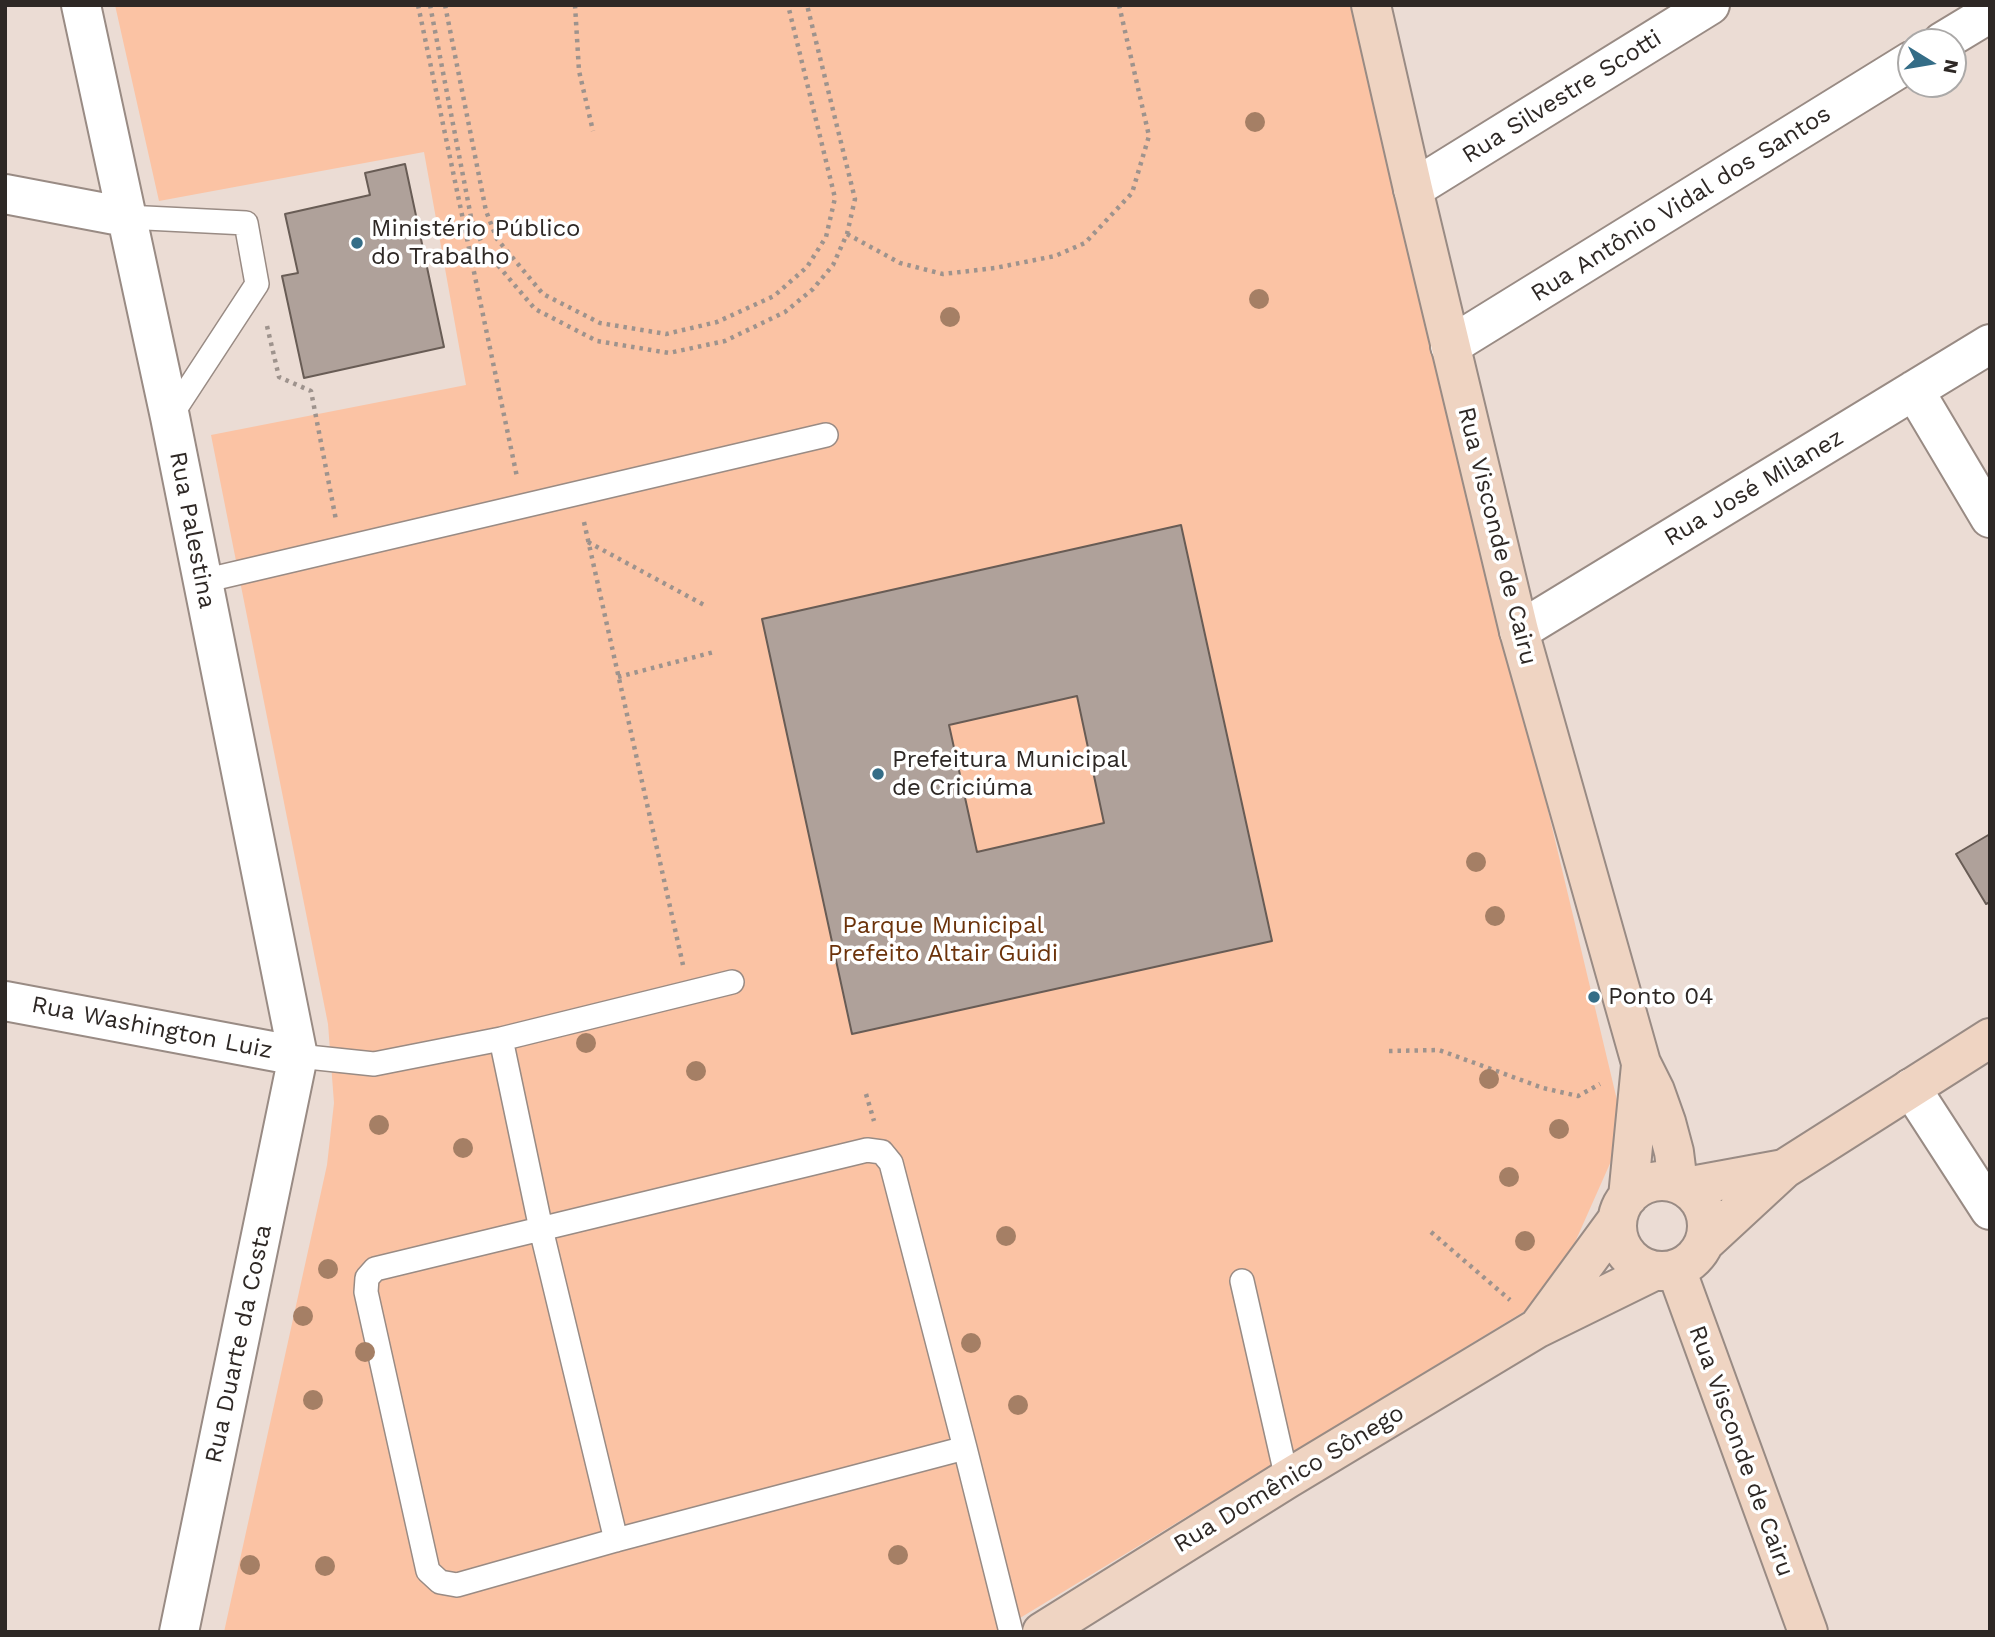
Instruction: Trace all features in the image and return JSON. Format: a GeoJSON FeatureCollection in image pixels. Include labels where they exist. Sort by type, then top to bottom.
{"type":"FeatureCollection","features":[{"type":"Feature","properties":{"kind":"street","name":"Rua Palestina"},"geometry":{"type":"LineString","coordinates":[[81,5],[170,417],[298,1056]]}},
{"type":"Feature","properties":{"kind":"street","name":"Rua Visconde de Cairu"},"geometry":{"type":"LineString","coordinates":[[1371,5],[1519,631],[1641,1063],[1666,1122],[1682,1185]]}},
{"type":"Feature","properties":{"kind":"street","name":"Rua Silvestre Scotti"},"geometry":{"type":"LineString","coordinates":[[1413,189],[1710,5]]}},
{"type":"Feature","properties":{"kind":"street"},"geometry":{"type":"LineString","coordinates":[[1965,28],[1990,13]]}},
{"type":"Feature","properties":{"kind":"street","name":"Rua Antônio Vidal dos Santos"},"geometry":{"type":"LineString","coordinates":[[1450,346],[1897,70]]}},
{"type":"Feature","properties":{"kind":"street"},"geometry":{"type":"LineString","coordinates":[[5,194],[126,217]]}},
{"type":"Feature","properties":{"kind":"street","name":"Rua José Milanez"},"geometry":{"type":"LineString","coordinates":[[1519,631],[1990,344]]}},
{"type":"Feature","properties":{"kind":"street"},"geometry":{"type":"LineString","coordinates":[[1914,390],[1990,518]]}},
{"type":"Feature","properties":{"kind":"street","name":"Rua Washington Luiz"},"geometry":{"type":"LineString","coordinates":[[5,1001],[298,1056]]}},
{"type":"Feature","properties":{"kind":"street"},"geometry":{"type":"LineString","coordinates":[[1784,1169],[1682,1185],[1665,1181],[1651,1182],[1639,1188],[1622,1209],[1618,1234],[1622,1247],[1630,1258],[1641,1266],[1665,1270],[1693,1259],[1705,1242],[1784,1169],[1990,1038]]}},
{"type":"Feature","properties":{"kind":"street","name":"Rua Duarte da Costa"},"geometry":{"type":"LineString","coordinates":[[179,1632],[298,1056]]}},
{"type":"Feature","properties":{"kind":"street","name":"Rua Visconde de Cairu"},"geometry":{"type":"LineString","coordinates":[[1622,1209],[1641,1063]]}},
{"type":"Feature","properties":{"kind":"street"},"geometry":{"type":"LineString","coordinates":[[1911,1088],[1990,1210]]}},
{"type":"Feature","properties":{"kind":"street"},"geometry":{"type":"LineString","coordinates":[[1682,1185],[1698,1197],[1706,1211],[1708,1227],[1705,1242]]}},
{"type":"Feature","properties":{"kind":"street","name":"Rua Domênico Sônego"},"geometry":{"type":"LineString","coordinates":[[1536,1329],[1622,1209]]}},
{"type":"Feature","properties":{"kind":"street","name":"Rua Visconde de Cairu"},"geometry":{"type":"LineString","coordinates":[[1665,1270],[1808,1632]]}},
{"type":"Feature","properties":{"kind":"street","name":"Rua Domênico Sônego"},"geometry":{"type":"LineString","coordinates":[[1042,1632],[1287,1479],[1536,1329],[1665,1270]]}},
{"type":"Feature","properties":{"kind":"lane"},"geometry":{"type":"LineString","coordinates":[[126,217],[246,223],[257,284],[170,417]]}},
{"type":"Feature","properties":{"kind":"lane"},"geometry":{"type":"LineString","coordinates":[[203,581],[827,435]]}},
{"type":"Feature","properties":{"kind":"lane"},"geometry":{"type":"LineString","coordinates":[[298,1056],[374,1064],[501,1039],[732,982]]}},
{"type":"Feature","properties":{"kind":"lane"},"geometry":{"type":"LineString","coordinates":[[501,1039],[541,1229],[616,1540]]}},
{"type":"Feature","properties":{"kind":"lane"},"geometry":{"type":"LineString","coordinates":[[965,1448],[457,1585],[440,1582],[428,1572],[366,1292],[367,1278],[375,1269],[867,1150],[882,1152],[891,1163],[965,1448],[1011,1632]]}},
{"type":"Feature","properties":{"kind":"lane"},"geometry":{"type":"LineString","coordinates":[[1242,1281],[1287,1479]]}},
{"type":"Feature","properties":{"kind":"path"},"geometry":{"type":"LineString","coordinates":[[418,5],[523,507]]}},
{"type":"Feature","properties":{"kind":"path"},"geometry":{"type":"LineString","coordinates":[[430,5],[471,217],[484,249],[535,309],[597,341],[668,353],[725,341],[785,312],[813,289],[833,265],[847,234],[855,199],[807,5]]}},
{"type":"Feature","properties":{"kind":"path"},"geometry":{"type":"LineString","coordinates":[[445,5],[486,211],[498,239],[543,294],[600,323],[666,334],[717,322],[774,296],[807,267],[826,237],[835,198],[788,5]]}},
{"type":"Feature","properties":{"kind":"path"},"geometry":{"type":"LineString","coordinates":[[575,5],[579,71],[593,131]]}},
{"type":"Feature","properties":{"kind":"path"},"geometry":{"type":"LineString","coordinates":[[847,234],[900,263],[943,274],[995,268],[1055,256],[1085,243],[1132,193],[1149,136],[1119,5]]}},
{"type":"Feature","properties":{"kind":"path"},"geometry":{"type":"LineString","coordinates":[[257,284],[279,377],[311,391],[341,549]]}},
{"type":"Feature","properties":{"kind":"path"},"geometry":{"type":"LineString","coordinates":[[578,494],[689,993]]}},
{"type":"Feature","properties":{"kind":"path"},"geometry":{"type":"LineString","coordinates":[[587,541],[704,606]]}},
{"type":"Feature","properties":{"kind":"path"},"geometry":{"type":"LineString","coordinates":[[618,677],[714,652]]}},
{"type":"Feature","properties":{"kind":"path"},"geometry":{"type":"LineString","coordinates":[[1389,1051],[1438,1050],[1543,1087],[1578,1096],[1641,1063]]}},
{"type":"Feature","properties":{"kind":"path"},"geometry":{"type":"LineString","coordinates":[[1431,1232],[1507,1296],[1536,1329]]}},
{"type":"Feature","properties":{"kind":"green space","name":"Parque Municipal Prefeito Altair Guidi"},"geometry":{"type":"Polygon","coordinates":[[[115,5],[1356,5],[1622,1121],[1620,1141],[1556,1285],[1538,1303],[997,1632],[224,1632],[327,1165],[334,1103],[328,1024],[211,435],[466,385],[424,152],[159,201],[115,5]]]}},
{"type":"Feature","properties":{"kind":"building","name":"Ministério Público do Trabalho"},"geometry":{"type":"Polygon","coordinates":[[[405,164],[444,347],[304,378],[282,276],[298,273],[285,214],[370,195],[365,173],[405,164]]]}},
{"type":"Feature","properties":{"kind":"building","name":"Prefeitura Municipal de Criciúma"},"geometry":{"type":"Polygon","coordinates":[[[1181,525],[1272,941],[852,1034],[762,619],[1181,525]],[[1077,696],[949,725],[977,852],[1104,823],[1077,696]]]}},
{"type":"Feature","properties":{"kind":"building"},"geometry":{"type":"Polygon","coordinates":[[[1990,834],[1990,902],[1986,904],[1956,854],[1990,834]]]}},
{"type":"Feature","properties":{"kind":"place","name":"Ministério Público do Trabalho"},"geometry":{"type":"Point","coordinates":[357,243]}},
{"type":"Feature","properties":{"kind":"place","name":"Prefeitura Municipal de Criciúma"},"geometry":{"type":"Point","coordinates":[878,774]}},
{"type":"Feature","properties":{"kind":"place","name":"Ponto 04"},"geometry":{"type":"Point","coordinates":[1594,997]}}]}
